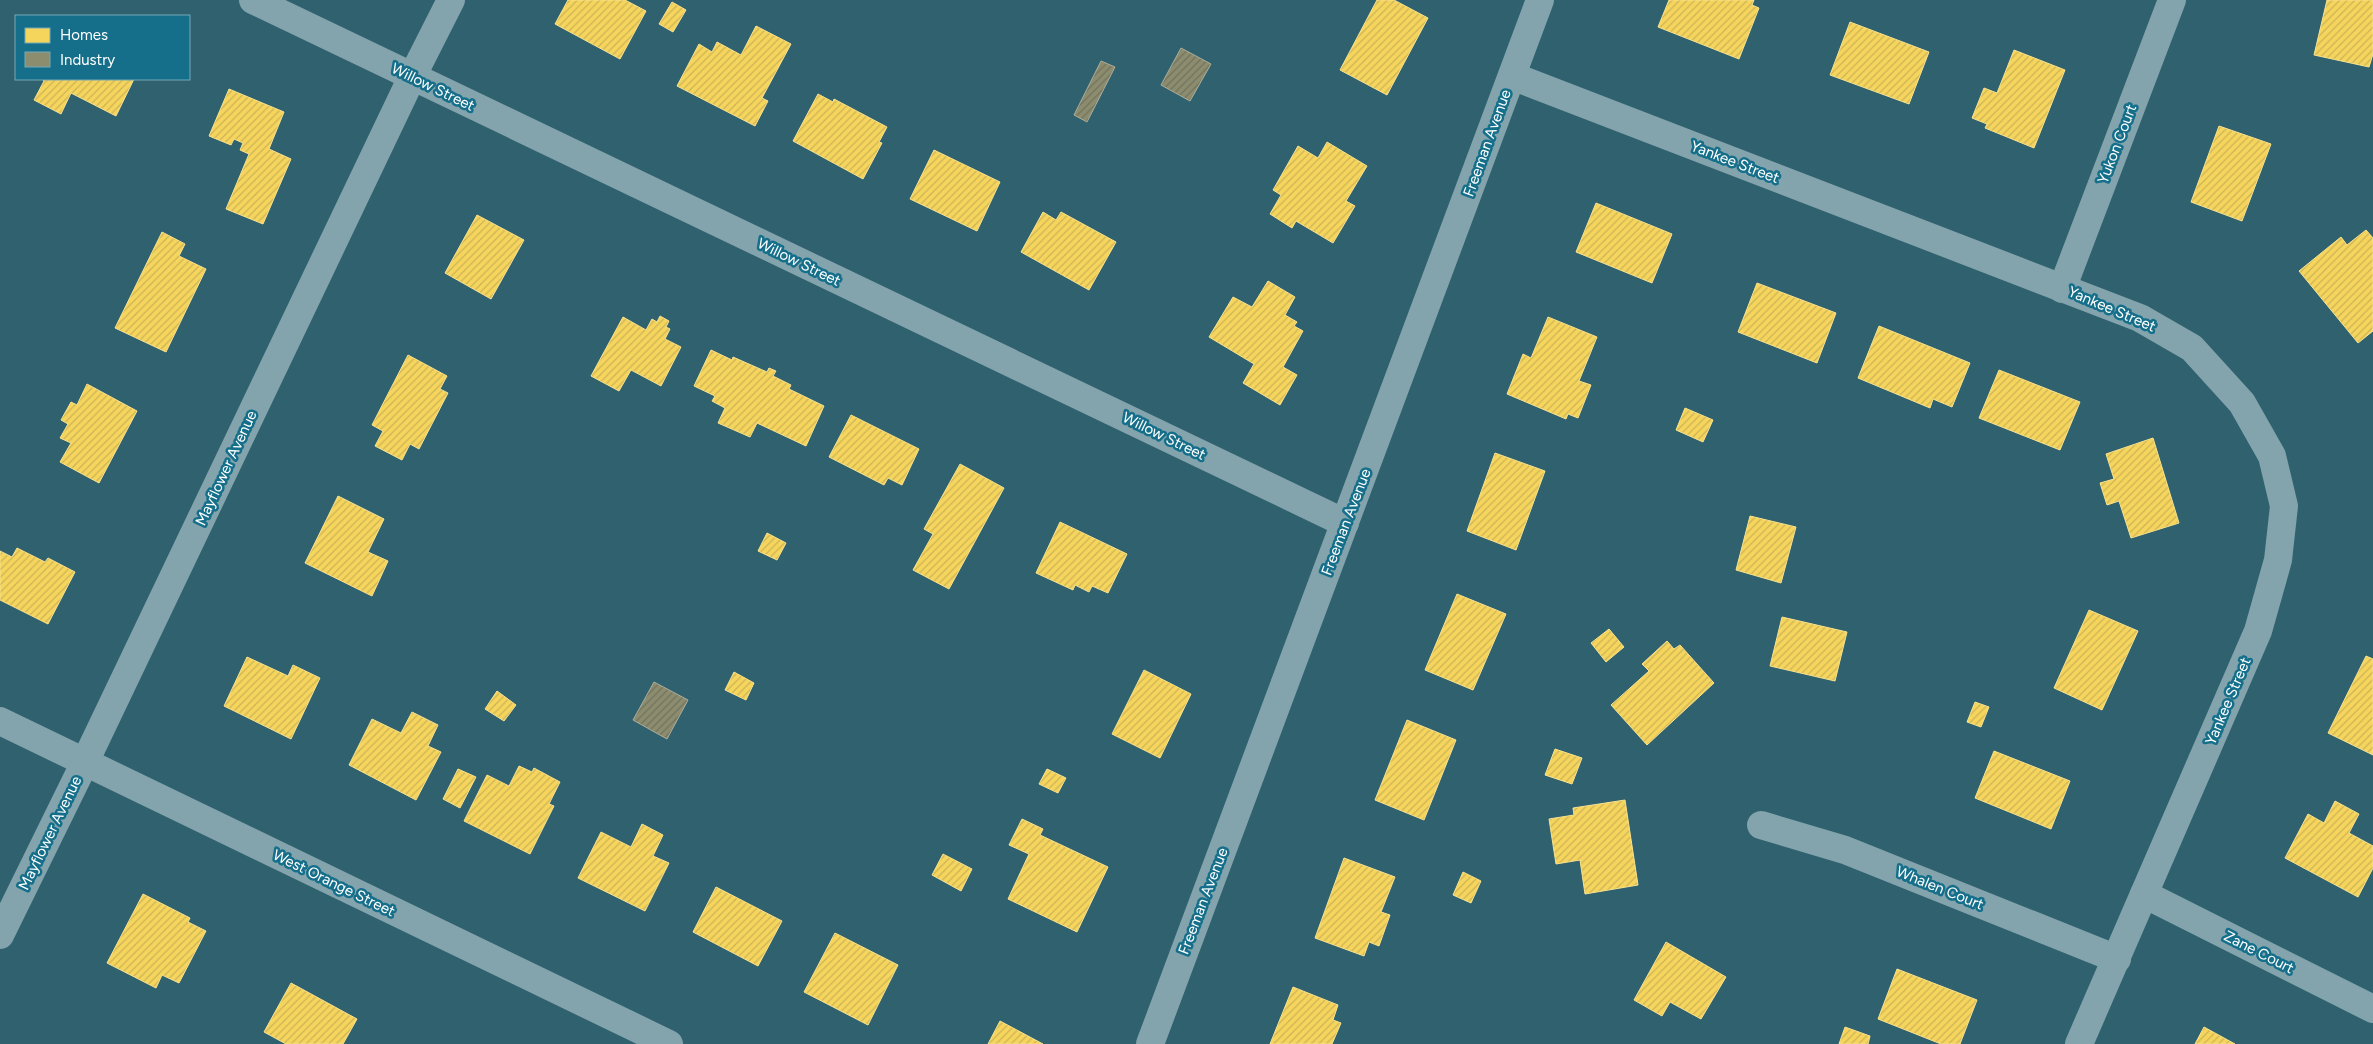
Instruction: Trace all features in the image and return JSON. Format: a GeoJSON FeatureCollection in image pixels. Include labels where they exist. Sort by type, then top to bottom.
{"type":"FeatureCollection","features":[{"type":"Feature","properties":{"kind":"street","name":"Willow Street"},"geometry":{"type":"LineString","coordinates":[[253,0],[1345,523]]}},
{"type":"Feature","properties":{"kind":"street","name":"Mayflower Avenue"},"geometry":{"type":"LineString","coordinates":[[0,935],[85,762],[412,77],[451,0]]}},
{"type":"Feature","properties":{"kind":"street","name":"Freeman Avenue"},"geometry":{"type":"LineString","coordinates":[[1150,1044],[1540,0]]}},
{"type":"Feature","properties":{"kind":"street","name":"Yukon Court"},"geometry":{"type":"LineString","coordinates":[[2062,289],[2172,0]]}},
{"type":"Feature","properties":{"kind":"street","name":"Yankee Street"},"geometry":{"type":"LineString","coordinates":[[1512,76],[2140,318],[2192,348],[2242,403],[2272,456],[2284,506],[2278,560],[2258,631],[2079,1044]]}},
{"type":"Feature","properties":{"kind":"street","name":"West Orange Street"},"geometry":{"type":"LineString","coordinates":[[0,721],[669,1044]]}},
{"type":"Feature","properties":{"kind":"street","name":"Whalen Court"},"geometry":{"type":"LineString","coordinates":[[1761,825],[1845,850],[2117,959]]}},
{"type":"Feature","properties":{"kind":"street","name":"Zane Court"},"geometry":{"type":"LineString","coordinates":[[2144,894],[2373,1009]]}},
{"type":"Feature","properties":{"kind":"building: Homes"},"geometry":{"type":"Polygon","coordinates":[[[568,0],[625,0],[646,11],[620,59],[555,24],[568,0]]]}},
{"type":"Feature","properties":{"kind":"building: Homes"},"geometry":{"type":"Polygon","coordinates":[[[1377,0],[1394,0],[1428,18],[1387,95],[1340,70],[1377,0]]]}},
{"type":"Feature","properties":{"kind":"building: Homes"},"geometry":{"type":"Polygon","coordinates":[[[1669,0],[1754,0],[1752,5],[1759,8],[1739,59],[1658,27],[1669,0]]]}},
{"type":"Feature","properties":{"kind":"building: Homes"},"geometry":{"type":"Polygon","coordinates":[[[2327,0],[2373,0],[2373,54],[2369,67],[2314,55],[2327,0]]]}},
{"type":"Feature","properties":{"kind":"building: Homes"},"geometry":{"type":"Polygon","coordinates":[[[672,2],[686,10],[673,32],[659,24],[672,2]]]}},
{"type":"Feature","properties":{"kind":"building: Homes"},"geometry":{"type":"Polygon","coordinates":[[[1850,22],[1929,52],[1909,104],[1830,75],[1850,22]]]}},
{"type":"Feature","properties":{"kind":"building: Homes"},"geometry":{"type":"Polygon","coordinates":[[[756,26],[791,44],[762,98],[768,101],[755,126],[677,86],[699,44],[712,52],[717,42],[741,55],[756,26]]]}},
{"type":"Feature","properties":{"kind":"building: Homes"},"geometry":{"type":"Polygon","coordinates":[[[2014,50],[2065,70],[2034,148],[1985,128],[1987,124],[1972,118],[1984,88],[1997,93],[2014,50]]]}},
{"type":"Feature","properties":{"kind":"building: Homes"},"geometry":{"type":"Polygon","coordinates":[[[134,80],[116,116],[71,93],[61,114],[34,100],[44,81],[134,80]]]}},
{"type":"Feature","properties":{"kind":"building: Homes"},"geometry":{"type":"Polygon","coordinates":[[[229,89],[284,112],[269,149],[291,159],[263,224],[226,209],[249,154],[240,150],[243,143],[234,139],[231,145],[209,136],[229,89]]]}},
{"type":"Feature","properties":{"kind":"building: Homes"},"geometry":{"type":"Polygon","coordinates":[[[818,94],[833,102],[834,99],[887,127],[879,142],[882,143],[863,179],[793,141],[818,94]]]}},
{"type":"Feature","properties":{"kind":"building: Homes"},"geometry":{"type":"Polygon","coordinates":[[[2219,126],[2271,144],[2242,221],[2191,202],[2219,126]]]}},
{"type":"Feature","properties":{"kind":"building: Homes"},"geometry":{"type":"Polygon","coordinates":[[[1327,142],[1367,166],[1346,201],[1355,206],[1333,243],[1296,221],[1292,228],[1270,214],[1281,195],[1273,190],[1298,146],[1318,158],[1327,142]]]}},
{"type":"Feature","properties":{"kind":"building: Homes"},"geometry":{"type":"Polygon","coordinates":[[[934,150],[1000,182],[977,231],[910,199],[934,150]]]}},
{"type":"Feature","properties":{"kind":"building: Homes"},"geometry":{"type":"Polygon","coordinates":[[[1596,203],[1672,234],[1652,283],[1576,252],[1596,203]]]}},
{"type":"Feature","properties":{"kind":"building: Homes"},"geometry":{"type":"Polygon","coordinates":[[[1043,212],[1056,220],[1061,212],[1116,242],[1089,290],[1021,252],[1043,212]]]}},
{"type":"Feature","properties":{"kind":"building: Homes"},"geometry":{"type":"Polygon","coordinates":[[[477,215],[524,240],[491,299],[445,273],[477,215]]]}},
{"type":"Feature","properties":{"kind":"building: Homes"},"geometry":{"type":"Polygon","coordinates":[[[2366,230],[2373,238],[2373,331],[2358,343],[2299,271],[2341,237],[2347,245],[2366,230]]]}},
{"type":"Feature","properties":{"kind":"building: Homes"},"geometry":{"type":"Polygon","coordinates":[[[162,232],[185,244],[179,256],[206,269],[166,352],[115,328],[162,232]]]}},
{"type":"Feature","properties":{"kind":"building: Homes"},"geometry":{"type":"Polygon","coordinates":[[[1268,281],[1295,297],[1285,315],[1297,322],[1294,326],[1303,331],[1283,367],[1297,375],[1280,405],[1243,383],[1254,364],[1209,337],[1233,297],[1252,307],[1268,281]]]}},
{"type":"Feature","properties":{"kind":"building: Homes"},"geometry":{"type":"Polygon","coordinates":[[[1757,283],[1836,313],[1817,363],[1738,332],[1757,283]]]}},
{"type":"Feature","properties":{"kind":"building: Homes"},"geometry":{"type":"Polygon","coordinates":[[[660,316],[669,321],[666,327],[670,329],[665,339],[681,347],[661,386],[631,370],[619,391],[591,376],[623,317],[646,330],[652,319],[657,322],[660,316]]]}},
{"type":"Feature","properties":{"kind":"building: Homes"},"geometry":{"type":"Polygon","coordinates":[[[1548,317],[1597,337],[1579,381],[1591,385],[1578,418],[1568,414],[1566,419],[1507,394],[1523,354],[1531,358],[1548,317]]]}},
{"type":"Feature","properties":{"kind":"building: Homes"},"geometry":{"type":"Polygon","coordinates":[[[1879,326],[1970,363],[1952,407],[1933,399],[1930,408],[1858,378],[1879,326]]]}},
{"type":"Feature","properties":{"kind":"building: Homes"},"geometry":{"type":"Polygon","coordinates":[[[711,350],[732,360],[733,357],[767,372],[769,368],[776,371],[773,376],[791,385],[789,389],[824,406],[806,446],[757,423],[750,437],[718,423],[725,408],[712,401],[715,396],[694,386],[711,350]]]}},
{"type":"Feature","properties":{"kind":"building: Homes"},"geometry":{"type":"Polygon","coordinates":[[[408,355],[447,376],[440,389],[448,393],[419,449],[410,444],[402,460],[375,446],[383,431],[372,425],[408,355]]]}},
{"type":"Feature","properties":{"kind":"building: Homes"},"geometry":{"type":"Polygon","coordinates":[[[1999,370],[2080,402],[2060,450],[1979,418],[1999,370]]]}},
{"type":"Feature","properties":{"kind":"building: Homes"},"geometry":{"type":"Polygon","coordinates":[[[87,384],[137,411],[99,483],[60,462],[71,443],[60,438],[68,424],[61,420],[71,402],[77,405],[87,384]]]}},
{"type":"Feature","properties":{"kind":"building: Homes"},"geometry":{"type":"Polygon","coordinates":[[[1685,408],[1713,420],[1703,442],[1676,430],[1685,408]]]}},
{"type":"Feature","properties":{"kind":"building: Homes"},"geometry":{"type":"Polygon","coordinates":[[[851,415],[919,449],[902,485],[888,478],[884,485],[829,457],[851,415]]]}},
{"type":"Feature","properties":{"kind":"building: Homes"},"geometry":{"type":"Polygon","coordinates":[[[2153,438],[2179,523],[2131,538],[2119,501],[2107,505],[2100,483],[2114,479],[2106,454],[2153,438]]]}},
{"type":"Feature","properties":{"kind":"building: Homes"},"geometry":{"type":"Polygon","coordinates":[[[1495,453],[1545,471],[1516,550],[1467,531],[1495,453]]]}},
{"type":"Feature","properties":{"kind":"building: Homes"},"geometry":{"type":"Polygon","coordinates":[[[960,464],[1004,488],[949,589],[913,570],[933,534],[924,529],[960,464]]]}},
{"type":"Feature","properties":{"kind":"building: Homes"},"geometry":{"type":"Polygon","coordinates":[[[338,496],[384,519],[368,552],[388,561],[372,596],[305,563],[338,496]]]}},
{"type":"Feature","properties":{"kind":"building: Homes"},"geometry":{"type":"Polygon","coordinates":[[[1750,516],[1796,527],[1781,583],[1736,570],[1750,516]]]}},
{"type":"Feature","properties":{"kind":"building: Homes"},"geometry":{"type":"Polygon","coordinates":[[[1060,522],[1127,554],[1108,593],[1092,586],[1089,592],[1075,585],[1073,590],[1036,573],[1060,522]]]}},
{"type":"Feature","properties":{"kind":"building: Homes"},"geometry":{"type":"Polygon","coordinates":[[[767,533],[786,543],[777,560],[758,551],[767,533]]]}},
{"type":"Feature","properties":{"kind":"building: Homes"},"geometry":{"type":"Polygon","coordinates":[[[17,548],[45,562],[48,558],[75,572],[48,624],[0,600],[0,551],[12,557],[17,548]]]}},
{"type":"Feature","properties":{"kind":"building: Homes"},"geometry":{"type":"Polygon","coordinates":[[[1457,594],[1506,614],[1473,690],[1425,670],[1457,594]]]}},
{"type":"Feature","properties":{"kind":"building: Homes"},"geometry":{"type":"Polygon","coordinates":[[[2089,610],[2138,631],[2102,710],[2054,688],[2089,610]]]}},
{"type":"Feature","properties":{"kind":"building: Homes"},"geometry":{"type":"Polygon","coordinates":[[[1782,617],[1847,632],[1835,681],[1770,666],[1782,617]]]}},
{"type":"Feature","properties":{"kind":"building: Homes"},"geometry":{"type":"Polygon","coordinates":[[[1609,629],[1624,647],[1606,662],[1591,643],[1609,629]]]}},
{"type":"Feature","properties":{"kind":"building: Homes"},"geometry":{"type":"Polygon","coordinates":[[[1667,641],[1674,649],[1680,645],[1714,683],[1647,745],[1611,705],[1649,671],[1642,664],[1667,641]]]}},
{"type":"Feature","properties":{"kind":"building: Homes"},"geometry":{"type":"Polygon","coordinates":[[[2366,656],[2373,659],[2373,755],[2328,733],[2366,656]]]}},
{"type":"Feature","properties":{"kind":"building: Homes"},"geometry":{"type":"Polygon","coordinates":[[[247,657],[288,676],[293,665],[320,678],[291,739],[224,706],[247,657]]]}},
{"type":"Feature","properties":{"kind":"building: Homes"},"geometry":{"type":"Polygon","coordinates":[[[1144,670],[1191,694],[1160,758],[1112,734],[1144,670]]]}},
{"type":"Feature","properties":{"kind":"building: Homes"},"geometry":{"type":"Polygon","coordinates":[[[734,672],[754,683],[746,700],[725,690],[734,672]]]}},
{"type":"Feature","properties":{"kind":"building: Homes"},"geometry":{"type":"Polygon","coordinates":[[[497,691],[516,705],[504,721],[485,709],[497,691]]]}},
{"type":"Feature","properties":{"kind":"building: Homes"},"geometry":{"type":"Polygon","coordinates":[[[1975,702],[1989,707],[1981,727],[1967,722],[1975,702]]]}},
{"type":"Feature","properties":{"kind":"building: Homes"},"geometry":{"type":"Polygon","coordinates":[[[412,712],[438,725],[428,746],[441,752],[416,800],[349,765],[372,719],[401,733],[412,712]]]}},
{"type":"Feature","properties":{"kind":"building: Homes"},"geometry":{"type":"Polygon","coordinates":[[[1407,720],[1456,740],[1424,820],[1375,800],[1407,720]]]}},
{"type":"Feature","properties":{"kind":"building: Homes"},"geometry":{"type":"Polygon","coordinates":[[[1555,749],[1582,758],[1572,784],[1545,775],[1555,749]]]}},
{"type":"Feature","properties":{"kind":"building: Homes"},"geometry":{"type":"Polygon","coordinates":[[[1994,751],[2070,781],[2051,829],[1975,798],[1994,751]]]}},
{"type":"Feature","properties":{"kind":"building: Homes"},"geometry":{"type":"Polygon","coordinates":[[[519,766],[532,772],[534,768],[560,782],[549,804],[554,806],[530,854],[464,821],[487,775],[509,786],[519,766]]]}},
{"type":"Feature","properties":{"kind":"building: Homes"},"geometry":{"type":"Polygon","coordinates":[[[458,769],[476,777],[460,808],[443,799],[458,769]]]}},
{"type":"Feature","properties":{"kind":"building: Homes"},"geometry":{"type":"Polygon","coordinates":[[[1047,769],[1066,778],[1058,793],[1039,784],[1047,769]]]}},
{"type":"Feature","properties":{"kind":"building: Homes"},"geometry":{"type":"Polygon","coordinates":[[[1625,800],[1638,885],[1585,894],[1580,860],[1556,864],[1549,819],[1574,815],[1573,808],[1625,800]]]}},
{"type":"Feature","properties":{"kind":"building: Homes"},"geometry":{"type":"Polygon","coordinates":[[[2335,801],[2359,814],[2349,833],[2373,846],[2373,868],[2358,897],[2285,858],[2308,814],[2324,823],[2335,801]]]}},
{"type":"Feature","properties":{"kind":"building: Homes"},"geometry":{"type":"Polygon","coordinates":[[[1022,819],[1043,829],[1040,835],[1108,867],[1077,932],[1008,899],[1029,854],[1009,845],[1022,819]]]}},
{"type":"Feature","properties":{"kind":"building: Homes"},"geometry":{"type":"Polygon","coordinates":[[[642,824],[663,835],[653,856],[669,863],[645,911],[578,878],[601,832],[631,847],[642,824]]]}},
{"type":"Feature","properties":{"kind":"building: Homes"},"geometry":{"type":"Polygon","coordinates":[[[943,854],[972,869],[961,891],[932,875],[943,854]]]}},
{"type":"Feature","properties":{"kind":"building: Homes"},"geometry":{"type":"Polygon","coordinates":[[[1344,858],[1395,877],[1381,912],[1390,915],[1379,946],[1369,942],[1364,956],[1315,938],[1344,858]]]}},
{"type":"Feature","properties":{"kind":"building: Homes"},"geometry":{"type":"Polygon","coordinates":[[[1463,872],[1481,881],[1471,903],[1453,895],[1463,872]]]}},
{"type":"Feature","properties":{"kind":"building: Homes"},"geometry":{"type":"Polygon","coordinates":[[[716,887],[782,921],[758,966],[693,932],[716,887]]]}},
{"type":"Feature","properties":{"kind":"building: Homes"},"geometry":{"type":"Polygon","coordinates":[[[143,894],[190,918],[188,922],[206,931],[179,983],[162,975],[156,988],[107,963],[143,894]]]}},
{"type":"Feature","properties":{"kind":"building: Homes"},"geometry":{"type":"Polygon","coordinates":[[[835,933],[898,965],[868,1025],[804,992],[835,933]]]}},
{"type":"Feature","properties":{"kind":"building: Homes"},"geometry":{"type":"Polygon","coordinates":[[[1666,942],[1726,977],[1701,1019],[1670,1002],[1662,1016],[1634,1000],[1666,942]]]}},
{"type":"Feature","properties":{"kind":"building: Homes"},"geometry":{"type":"Polygon","coordinates":[[[1897,969],[1977,1000],[1960,1044],[1941,1044],[1878,1019],[1897,969]]]}},
{"type":"Feature","properties":{"kind":"building: Homes"},"geometry":{"type":"Polygon","coordinates":[[[291,983],[357,1019],[343,1044],[286,1044],[264,1032],[291,983]]]}},
{"type":"Feature","properties":{"kind":"building: Homes"},"geometry":{"type":"Polygon","coordinates":[[[1293,987],[1338,1005],[1333,1020],[1341,1023],[1332,1044],[1270,1044],[1293,987]]]}},
{"type":"Feature","properties":{"kind":"building: Homes"},"geometry":{"type":"Polygon","coordinates":[[[1000,1021],[1043,1044],[988,1044],[1000,1021]]]}},
{"type":"Feature","properties":{"kind":"building: Homes"},"geometry":{"type":"Polygon","coordinates":[[[1845,1027],[1870,1036],[1868,1044],[1839,1044],[1845,1027]]]}},
{"type":"Feature","properties":{"kind":"building: Homes"},"geometry":{"type":"Polygon","coordinates":[[[2204,1027],[2235,1044],[2195,1044],[2204,1027]]]}},
{"type":"Feature","properties":{"kind":"building: Industry"},"geometry":{"type":"Polygon","coordinates":[[[1181,48],[1211,64],[1190,101],[1161,85],[1181,48]]]}},
{"type":"Feature","properties":{"kind":"building: Industry"},"geometry":{"type":"Polygon","coordinates":[[[1101,61],[1115,67],[1087,122],[1074,115],[1101,61]]]}},
{"type":"Feature","properties":{"kind":"building: Industry"},"geometry":{"type":"Polygon","coordinates":[[[654,682],[688,700],[667,739],[633,720],[654,682]]]}}]}
